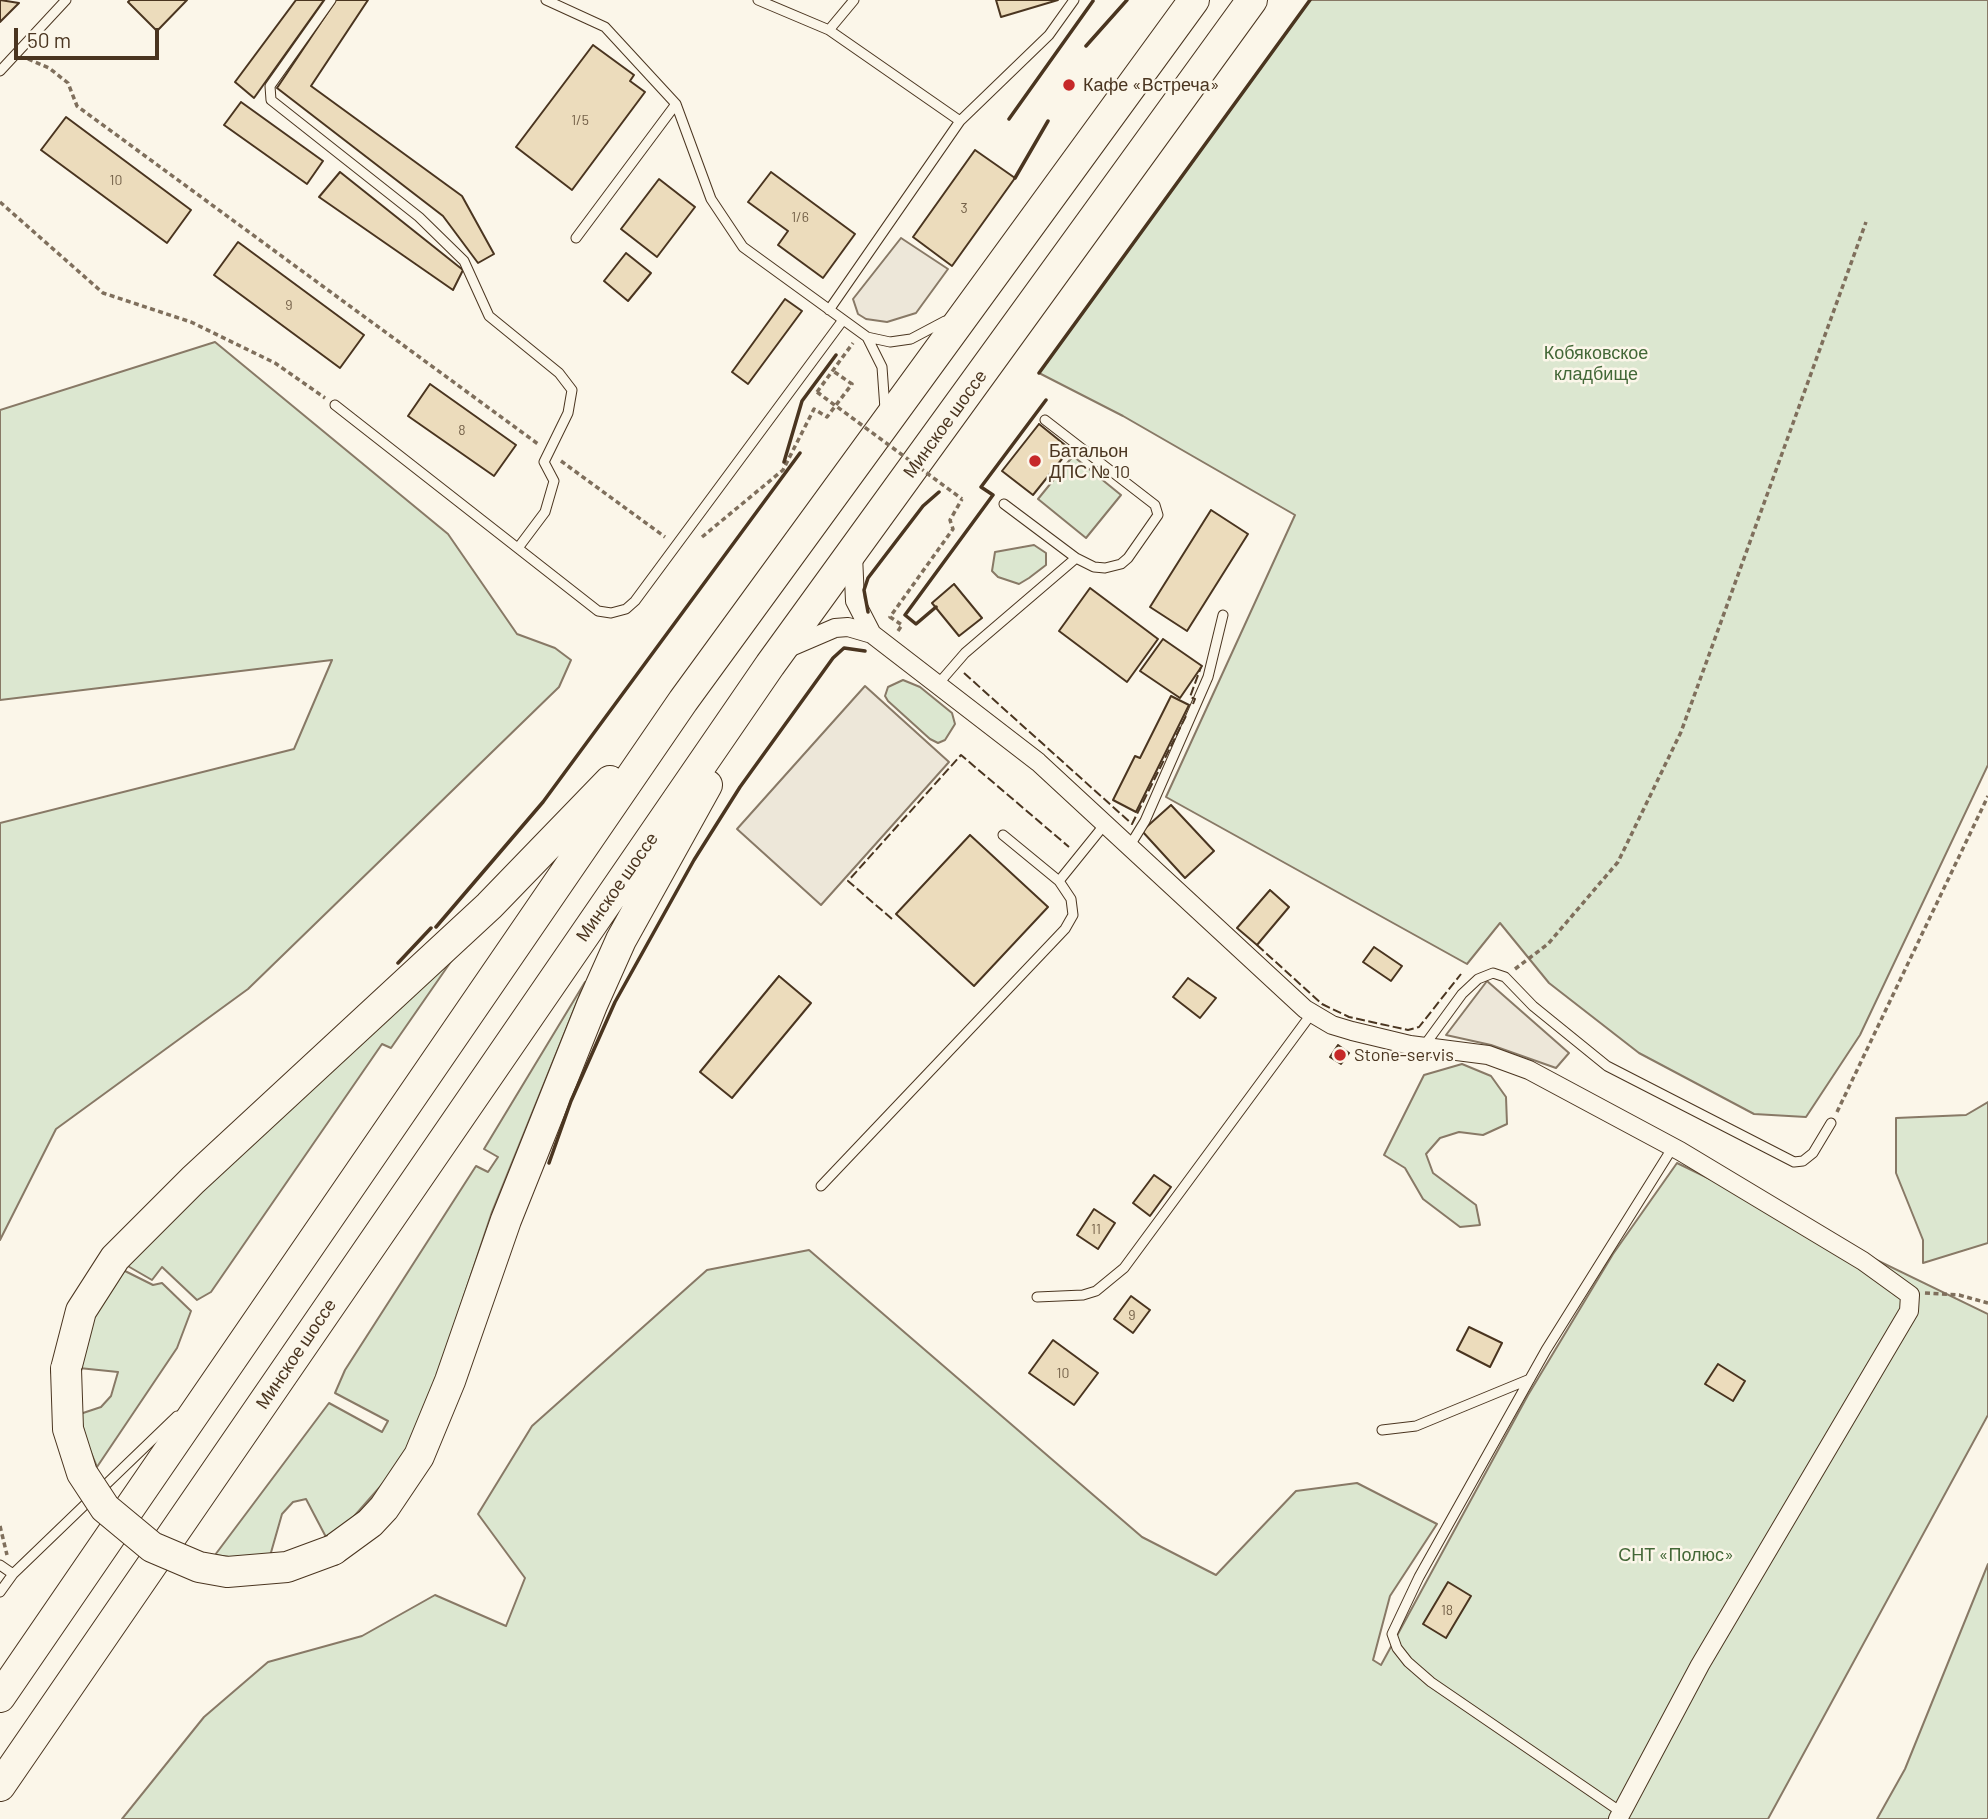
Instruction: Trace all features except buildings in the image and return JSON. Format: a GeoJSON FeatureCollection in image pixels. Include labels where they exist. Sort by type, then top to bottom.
{"type":"FeatureCollection","features":[{"type":"Feature","properties":{"kind":"highway"},"geometry":{"type":"LineString","coordinates":[[0,1697],[683,701],[1194,0]]}},
{"type":"Feature","properties":{"kind":"highway","name":"Минское шоссе"},"geometry":{"type":"LineString","coordinates":[[0,1786],[775,659],[1252,0]]}},
{"type":"Feature","properties":{"kind":"highway"},"geometry":{"type":"LineString","coordinates":[[683,701],[590,803],[489,906],[193,1180],[115,1258],[81,1311],[66,1369],[68,1429],[82,1472],[105,1508],[152,1547],[200,1567],[251,1572],[298,1564],[333,1550],[370,1523],[384,1508],[419,1456],[450,1381],[506,1220],[592,1005],[621,940],[775,659]]}},
{"type":"Feature","properties":{"kind":"street"},"geometry":{"type":"LineString","coordinates":[[853,552],[855,601],[872,634]]}},
{"type":"Feature","properties":{"kind":"street"},"geometry":{"type":"LineString","coordinates":[[775,659],[835,628],[845,627],[872,634],[1038,762],[1280,989],[1312,1013],[1352,1031],[1424,1046],[1488,1055],[1529,1070],[1673,1147],[1863,1261],[1910,1295],[1912,1301],[1909,1311],[1700,1665],[1619,1815]]}},
{"type":"Feature","properties":{"kind":"lane"},"geometry":{"type":"LineString","coordinates":[[0,71],[66,0]]}},
{"type":"Feature","properties":{"kind":"lane"},"geometry":{"type":"LineString","coordinates":[[331,0],[270,86],[271,100],[419,217],[464,261],[489,316],[559,373],[572,390],[568,412],[544,461],[554,481],[545,512],[518,548]]}},
{"type":"Feature","properties":{"kind":"lane"},"geometry":{"type":"LineString","coordinates":[[546,0],[605,27],[676,104],[711,199],[743,247],[864,335],[890,342],[924,335],[958,311],[990,279]]}},
{"type":"Feature","properties":{"kind":"lane"},"geometry":{"type":"LineString","coordinates":[[758,0],[830,30],[960,121]]}},
{"type":"Feature","properties":{"kind":"lane"},"geometry":{"type":"LineString","coordinates":[[830,30],[854,0]]}},
{"type":"Feature","properties":{"kind":"lane"},"geometry":{"type":"LineString","coordinates":[[829,310],[960,121],[1049,35],[1074,0]]}},
{"type":"Feature","properties":{"kind":"lane"},"geometry":{"type":"LineString","coordinates":[[576,238],[676,104]]}},
{"type":"Feature","properties":{"kind":"lane"},"geometry":{"type":"LineString","coordinates":[[335,405],[598,611],[611,613],[626,609],[635,601],[843,320]]}},
{"type":"Feature","properties":{"kind":"lane"},"geometry":{"type":"LineString","coordinates":[[864,335],[879,360],[883,377],[884,410],[880,429]]}},
{"type":"Feature","properties":{"kind":"lane"},"geometry":{"type":"LineString","coordinates":[[1004,504],[1076,558],[1094,567],[1121,564],[1158,515],[1158,510],[1045,420]]}},
{"type":"Feature","properties":{"kind":"lane"},"geometry":{"type":"LineString","coordinates":[[939,684],[965,653],[1076,558]]}},
{"type":"Feature","properties":{"kind":"lane"},"geometry":{"type":"LineString","coordinates":[[1129,847],[1145,821],[1208,677],[1223,615]]}},
{"type":"Feature","properties":{"kind":"lane"},"geometry":{"type":"LineString","coordinates":[[1059,881],[1105,824]]}},
{"type":"Feature","properties":{"kind":"lane"},"geometry":{"type":"LineString","coordinates":[[821,1186],[1065,929],[1073,915],[1071,899],[1059,881],[1003,835]]}},
{"type":"Feature","properties":{"kind":"lane"},"geometry":{"type":"LineString","coordinates":[[1424,1046],[1462,994],[1478,979],[1493,972],[1505,977],[1533,1006],[1607,1066],[1794,1162],[1803,1161],[1812,1153],[1831,1123]]}},
{"type":"Feature","properties":{"kind":"lane"},"geometry":{"type":"LineString","coordinates":[[1037,1297],[1083,1295],[1096,1291],[1124,1268],[1312,1013]]}},
{"type":"Feature","properties":{"kind":"lane"},"geometry":{"type":"LineString","coordinates":[[1619,1815],[1432,1682],[1396,1648],[1392,1634],[1419,1577],[1530,1379],[1673,1147]]}},
{"type":"Feature","properties":{"kind":"lane"},"geometry":{"type":"LineString","coordinates":[[0,1592],[13,1574],[218,1376]]}},
{"type":"Feature","properties":{"kind":"lane"},"geometry":{"type":"LineString","coordinates":[[1382,1430],[1416,1426],[1530,1379]]}},
{"type":"Feature","properties":{"kind":"lane"},"geometry":{"type":"LineString","coordinates":[[0,1565],[13,1574]]}},
{"type":"Feature","properties":{"kind":"path"},"geometry":{"type":"LineString","coordinates":[[16,54],[49,68],[68,83],[77,106],[669,540]]}},
{"type":"Feature","properties":{"kind":"path"},"geometry":{"type":"LineString","coordinates":[[0,202],[103,293],[191,322],[275,363],[335,405]]}},
{"type":"Feature","properties":{"kind":"path"},"geometry":{"type":"LineString","coordinates":[[1505,977],[1548,944],[1618,862],[1681,732],[1866,222]]}},
{"type":"Feature","properties":{"kind":"path"},"geometry":{"type":"LineString","coordinates":[[864,335],[817,392],[962,499],[950,520],[953,529],[890,617],[902,625],[893,637]]}},
{"type":"Feature","properties":{"kind":"path"},"geometry":{"type":"LineString","coordinates":[[694,543],[783,470],[814,409],[827,417],[852,384],[833,371]]}},
{"type":"Feature","properties":{"kind":"path"},"geometry":{"type":"LineString","coordinates":[[1831,1123],[1988,796]]}},
{"type":"Feature","properties":{"kind":"path"},"geometry":{"type":"LineString","coordinates":[[1910,1295],[1959,1295],[1988,1303]]}},
{"type":"Feature","properties":{"kind":"path"},"geometry":{"type":"LineString","coordinates":[[0,1526],[13,1574]]}},
{"type":"Feature","properties":{"kind":"green space","name":"Кобяковское кладбище"},"geometry":{"type":"Polygon","coordinates":[[[1310,0],[1988,0],[1988,765],[1860,1035],[1806,1117],[1754,1114],[1639,1053],[1549,983],[1500,923],[1467,964],[1166,797],[1295,515],[1123,416],[1039,373],[1310,0]]]}},
{"type":"Feature","properties":{"kind":"green space"},"geometry":{"type":"Polygon","coordinates":[[[215,342],[448,534],[517,634],[555,648],[571,660],[559,687],[248,989],[56,1129],[0,1240],[0,823],[294,749],[332,660],[0,700],[0,410],[215,342]]]}},
{"type":"Feature","properties":{"kind":"green space"},"geometry":{"type":"Polygon","coordinates":[[[1073,456],[1121,495],[1086,538],[1038,499],[1073,456]]]}},
{"type":"Feature","properties":{"kind":"green space"},"geometry":{"type":"Polygon","coordinates":[[[1034,545],[1046,553],[1046,565],[1029,578],[1019,584],[998,577],[992,571],[995,552],[1034,545]]]}},
{"type":"Feature","properties":{"kind":"green space"},"geometry":{"type":"Polygon","coordinates":[[[903,680],[920,687],[952,713],[955,724],[945,740],[938,743],[930,739],[888,701],[885,696],[888,687],[903,680]]]}},
{"type":"Feature","properties":{"kind":"green space"},"geometry":{"type":"Polygon","coordinates":[[[459,950],[391,1048],[382,1044],[211,1292],[197,1300],[162,1267],[152,1280],[126,1265],[146,1242],[459,950]]]}},
{"type":"Feature","properties":{"kind":"green space"},"geometry":{"type":"Polygon","coordinates":[[[585,982],[492,1212],[426,1410],[401,1463],[342,1530],[327,1539],[306,1499],[293,1502],[282,1514],[270,1556],[236,1558],[215,1555],[329,1403],[382,1432],[388,1421],[335,1393],[345,1370],[476,1166],[488,1172],[498,1157],[484,1149],[585,982]]]}},
{"type":"Feature","properties":{"kind":"green space"},"geometry":{"type":"Polygon","coordinates":[[[1462,1064],[1491,1076],[1506,1097],[1507,1124],[1483,1135],[1459,1132],[1440,1138],[1426,1154],[1433,1173],[1476,1205],[1480,1225],[1460,1227],[1423,1199],[1405,1168],[1384,1155],[1424,1075],[1462,1064]]]}},
{"type":"Feature","properties":{"kind":"green space"},"geometry":{"type":"Polygon","coordinates":[[[1988,1102],[1988,1243],[1923,1263],[1923,1240],[1896,1173],[1896,1118],[1966,1115],[1988,1102]]]}},
{"type":"Feature","properties":{"kind":"green space","name":"СНТ «Полюс»"},"geometry":{"type":"Polygon","coordinates":[[[1677,1163],[1988,1314],[1988,1415],[1768,1819],[122,1819],[204,1717],[268,1662],[362,1636],[435,1595],[506,1626],[525,1578],[478,1514],[532,1426],[707,1270],[809,1250],[1142,1537],[1216,1575],[1296,1491],[1357,1483],[1437,1524],[1390,1596],[1373,1660],[1381,1665],[1528,1395],[1613,1254],[1677,1163]]]}},
{"type":"Feature","properties":{"kind":"green space"},"geometry":{"type":"Polygon","coordinates":[[[123,1270],[153,1285],[162,1283],[191,1311],[177,1348],[97,1467],[86,1441],[80,1414],[101,1407],[111,1396],[118,1372],[79,1368],[95,1312],[123,1270]]]}},
{"type":"Feature","properties":{"kind":"green space"},"geometry":{"type":"Polygon","coordinates":[[[1988,1564],[1988,1819],[1877,1819],[1905,1769],[1988,1564]]]}},
{"type":"Feature","properties":{"kind":"shaded area"},"geometry":{"type":"Polygon","coordinates":[[[901,238],[948,269],[916,313],[887,322],[866,319],[858,314],[853,299],[901,238]]]}},
{"type":"Feature","properties":{"kind":"shaded area"},"geometry":{"type":"Polygon","coordinates":[[[865,686],[949,762],[821,905],[737,829],[865,686]]]}},
{"type":"Feature","properties":{"kind":"shaded area"},"geometry":{"type":"Polygon","coordinates":[[[1487,981],[1569,1053],[1556,1068],[1491,1045],[1446,1035],[1487,981]]]}},
{"type":"Feature","properties":{"kind":"fence"},"geometry":{"type":"LineString","coordinates":[[1193,704],[1195,699],[1190,697],[1201,667]]}},
{"type":"Feature","properties":{"kind":"fence"},"geometry":{"type":"LineString","coordinates":[[964,673],[1132,824],[1186,716]]}},
{"type":"Feature","properties":{"kind":"fence"},"geometry":{"type":"LineString","coordinates":[[892,919],[848,881],[961,755],[1069,847]]}},
{"type":"Feature","properties":{"kind":"fence"},"geometry":{"type":"LineString","coordinates":[[1257,945],[1322,1004],[1349,1017],[1408,1030],[1419,1027],[1461,974]]}},
{"type":"Feature","properties":{"kind":"wall"},"geometry":{"type":"LineString","coordinates":[[1086,46],[1127,0]]}},
{"type":"Feature","properties":{"kind":"wall"},"geometry":{"type":"LineString","coordinates":[[1039,373],[1310,0]]}},
{"type":"Feature","properties":{"kind":"wall"},"geometry":{"type":"LineString","coordinates":[[1009,119],[1093,1]]}},
{"type":"Feature","properties":{"kind":"wall"},"geometry":{"type":"LineString","coordinates":[[1015,178],[1048,121]]}},
{"type":"Feature","properties":{"kind":"wall"},"geometry":{"type":"LineString","coordinates":[[784,462],[802,401],[836,355]]}},
{"type":"Feature","properties":{"kind":"wall"},"geometry":{"type":"LineString","coordinates":[[936,607],[916,624],[905,615],[993,495],[981,487],[1046,400]]}},
{"type":"Feature","properties":{"kind":"wall"},"geometry":{"type":"LineString","coordinates":[[436,927],[543,802],[800,453]]}},
{"type":"Feature","properties":{"kind":"wall"},"geometry":{"type":"LineString","coordinates":[[868,612],[864,590],[868,578],[923,506],[939,492]]}},
{"type":"Feature","properties":{"kind":"wall"},"geometry":{"type":"LineString","coordinates":[[549,1163],[571,1101],[615,1002],[694,860],[740,787],[833,658],[844,648],[865,651]]}},
{"type":"Feature","properties":{"kind":"wall"},"geometry":{"type":"LineString","coordinates":[[398,963],[431,928]]}},
{"type":"Feature","properties":{"kind":"place","name":"Кафе «Встреча»"},"geometry":{"type":"Point","coordinates":[1069,85]}},
{"type":"Feature","properties":{"kind":"place","name":"Батальон ДПС № 10"},"geometry":{"type":"Point","coordinates":[1035,461]}},
{"type":"Feature","properties":{"kind":"place","name":"Stone-servis"},"geometry":{"type":"Point","coordinates":[1340,1055]}}]}
